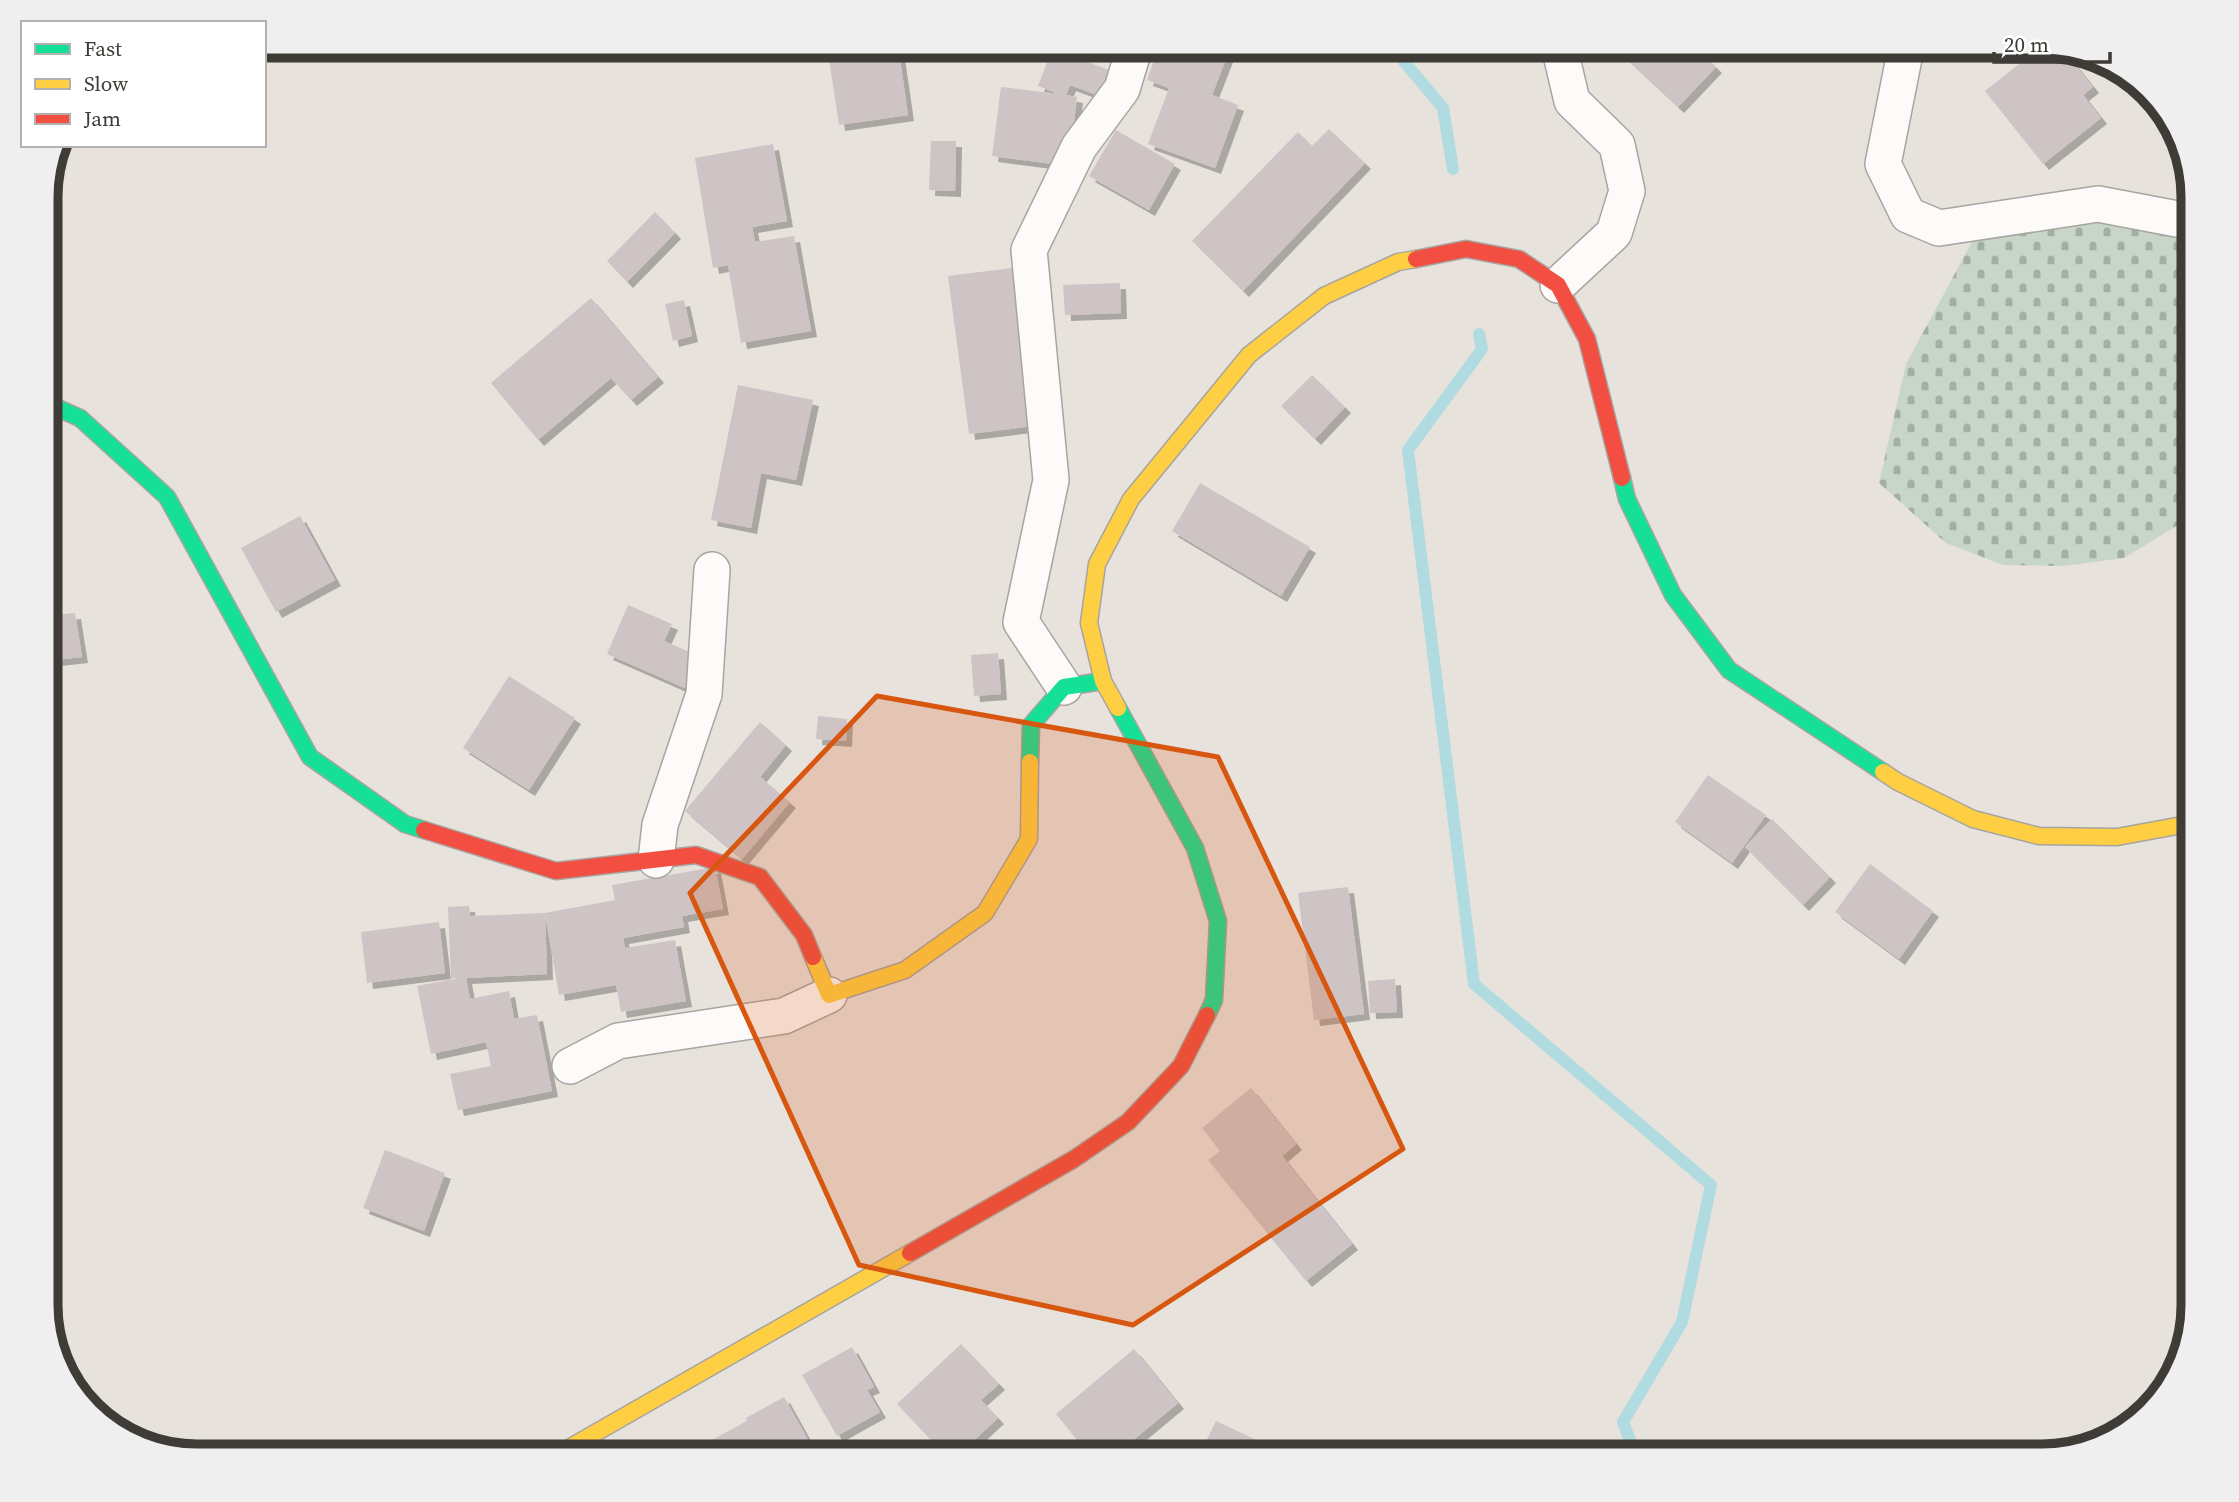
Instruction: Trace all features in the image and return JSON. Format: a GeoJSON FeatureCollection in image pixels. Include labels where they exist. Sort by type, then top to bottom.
{"type":"FeatureCollection","features":[{"type":"Feature","properties":{"kind":"main road"},"geometry":{"type":"LineString","coordinates":[[578,1444],[1074,1159],[1128,1122],[1181,1066],[1214,1000],[1218,921],[1195,848],[1103,681],[1089,623],[1097,564],[1131,499],[1250,355],[1324,296],[1398,262],[1466,249],[1519,259],[1558,285],[1587,339],[1627,499],[1673,595],[1729,670],[1898,782],[1973,820],[2039,835],[2065,836],[2117,837],[2181,825]]}},
{"type":"Feature","properties":{"kind":"main road"},"geometry":{"type":"LineString","coordinates":[[58,409],[79,418],[167,497],[310,757],[405,824],[556,871],[696,855],[760,877],[804,935],[829,995],[905,970],[985,913],[1029,839],[1031,725],[1064,687],[1103,681]]}},
{"type":"Feature","properties":{"kind":"street"},"geometry":{"type":"LineString","coordinates":[[1064,687],[1021,622],[1051,480],[1029,250],[1079,147],[1122,89],[1131,58]]}},
{"type":"Feature","properties":{"kind":"street"},"geometry":{"type":"LineString","coordinates":[[1558,285],[1614,233],[1627,191],[1617,145],[1572,101],[1562,58]]}},
{"type":"Feature","properties":{"kind":"street"},"geometry":{"type":"LineString","coordinates":[[1904,58],[1883,164],[1908,215],[1940,228],[2098,204],[2181,220]]}},
{"type":"Feature","properties":{"kind":"street"},"geometry":{"type":"LineString","coordinates":[[656,860],[660,825],[704,694],[712,570]]}},
{"type":"Feature","properties":{"kind":"street"},"geometry":{"type":"LineString","coordinates":[[570,1066],[618,1041],[783,1016],[829,995]]}},
{"type":"Feature","properties":{"kind":"highlighted area"},"geometry":{"type":"Polygon","coordinates":[[[877,696],[1218,757],[1403,1149],[1133,1325],[859,1265],[690,893],[877,696]]]}},
{"type":"Feature","properties":{"kind":"green space"},"geometry":{"type":"Polygon","coordinates":[[[2133,217],[2181,229],[2181,523],[2124,558],[2064,566],[2003,565],[1946,543],[1879,483],[1906,364],[1974,238],[2133,217]]]}},
{"type":"Feature","properties":{"kind":"building"},"geometry":{"type":"Polygon","coordinates":[[[829,58],[900,58],[908,115],[839,125],[829,58]]]}},
{"type":"Feature","properties":{"kind":"building"},"geometry":{"type":"Polygon","coordinates":[[[1049,58],[1077,58],[1112,71],[1102,97],[1070,85],[1066,95],[1077,97],[1069,166],[992,156],[1001,87],[1059,94],[1038,86],[1049,58]]]}},
{"type":"Feature","properties":{"kind":"building"},"geometry":{"type":"Polygon","coordinates":[[[1155,58],[1226,58],[1212,95],[1238,105],[1215,168],[1148,144],[1169,88],[1147,80],[1155,58]]]}},
{"type":"Feature","properties":{"kind":"building"},"geometry":{"type":"Polygon","coordinates":[[[1625,58],[1707,58],[1716,67],[1678,107],[1625,58]]]}},
{"type":"Feature","properties":{"kind":"building"},"geometry":{"type":"Polygon","coordinates":[[[2027,58],[2072,61],[2093,87],[2083,95],[2101,118],[2043,164],[1985,91],[2027,58]]]}},
{"type":"Feature","properties":{"kind":"building"},"geometry":{"type":"Polygon","coordinates":[[[1329,129],[1365,163],[1243,291],[1192,241],[1298,132],[1312,146],[1329,129]]]}},
{"type":"Feature","properties":{"kind":"building"},"geometry":{"type":"Polygon","coordinates":[[[1116,130],[1175,164],[1149,210],[1089,176],[1116,130]]]}},
{"type":"Feature","properties":{"kind":"building"},"geometry":{"type":"Polygon","coordinates":[[[931,141],[956,141],[955,191],[929,190],[931,141]]]}},
{"type":"Feature","properties":{"kind":"building"},"geometry":{"type":"Polygon","coordinates":[[[773,144],[787,221],[752,227],[755,242],[794,236],[811,331],[741,343],[728,265],[713,268],[695,158],[773,144]]]}},
{"type":"Feature","properties":{"kind":"building"},"geometry":{"type":"Polygon","coordinates":[[[655,212],[675,233],[627,282],[607,261],[655,212]]]}},
{"type":"Feature","properties":{"kind":"building"},"geometry":{"type":"Polygon","coordinates":[[[1020,267],[1041,425],[969,434],[948,276],[1020,267]]]}},
{"type":"Feature","properties":{"kind":"building"},"geometry":{"type":"Polygon","coordinates":[[[1120,283],[1121,313],[1065,315],[1063,285],[1120,283]]]}},
{"type":"Feature","properties":{"kind":"building"},"geometry":{"type":"Polygon","coordinates":[[[591,298],[658,377],[631,400],[611,378],[538,440],[491,383],[591,298]]]}},
{"type":"Feature","properties":{"kind":"building"},"geometry":{"type":"Polygon","coordinates":[[[684,300],[692,336],[673,341],[665,304],[684,300]]]}},
{"type":"Feature","properties":{"kind":"building"},"geometry":{"type":"Polygon","coordinates":[[[1312,375],[1345,407],[1315,439],[1281,406],[1312,375]]]}},
{"type":"Feature","properties":{"kind":"building"},"geometry":{"type":"Polygon","coordinates":[[[738,385],[813,400],[796,480],[761,473],[751,528],[711,520],[738,385]]]}},
{"type":"Feature","properties":{"kind":"building"},"geometry":{"type":"Polygon","coordinates":[[[1200,483],[1310,547],[1281,596],[1172,531],[1200,483]]]}},
{"type":"Feature","properties":{"kind":"building"},"geometry":{"type":"Polygon","coordinates":[[[300,516],[335,580],[276,612],[241,548],[300,516]]]}},
{"type":"Feature","properties":{"kind":"building"},"geometry":{"type":"Polygon","coordinates":[[[628,605],[672,624],[664,641],[699,656],[685,688],[607,654],[628,605]]]}},
{"type":"Feature","properties":{"kind":"building"},"geometry":{"type":"Polygon","coordinates":[[[75,613],[82,657],[58,660],[58,615],[75,613]]]}},
{"type":"Feature","properties":{"kind":"building"},"geometry":{"type":"Polygon","coordinates":[[[998,653],[1001,694],[974,696],[971,655],[998,653]]]}},
{"type":"Feature","properties":{"kind":"building"},"geometry":{"type":"Polygon","coordinates":[[[509,676],[575,718],[529,790],[463,748],[509,676]]]}},
{"type":"Feature","properties":{"kind":"building"},"geometry":{"type":"Polygon","coordinates":[[[818,716],[847,719],[846,741],[816,739],[818,716]]]}},
{"type":"Feature","properties":{"kind":"building"},"geometry":{"type":"Polygon","coordinates":[[[760,722],[786,745],[760,777],[790,802],[742,859],[685,811],[760,722]]]}},
{"type":"Feature","properties":{"kind":"building"},"geometry":{"type":"Polygon","coordinates":[[[1708,775],[1766,815],[1732,863],[1675,822],[1708,775]]]}},
{"type":"Feature","properties":{"kind":"building"},"geometry":{"type":"Polygon","coordinates":[[[1772,819],[1830,877],[1803,905],[1745,847],[1772,819]]]}},
{"type":"Feature","properties":{"kind":"building"},"geometry":{"type":"Polygon","coordinates":[[[1870,864],[1933,911],[1899,959],[1835,912],[1870,864]]]}},
{"type":"Feature","properties":{"kind":"building"},"geometry":{"type":"Polygon","coordinates":[[[715,867],[723,909],[682,916],[684,927],[623,938],[625,948],[675,940],[686,1001],[621,1012],[616,985],[559,995],[545,914],[547,974],[466,978],[470,999],[509,991],[514,1019],[537,1015],[552,1091],[458,1110],[450,1074],[491,1066],[486,1042],[431,1054],[417,986],[459,978],[451,978],[448,907],[469,906],[470,916],[545,913],[615,900],[612,885],[715,867]]]}},
{"type":"Feature","properties":{"kind":"building"},"geometry":{"type":"Polygon","coordinates":[[[1348,887],[1364,1014],[1314,1020],[1298,893],[1348,887]]]}},
{"type":"Feature","properties":{"kind":"building"},"geometry":{"type":"Polygon","coordinates":[[[439,922],[445,973],[367,983],[361,932],[439,922]]]}},
{"type":"Feature","properties":{"kind":"building"},"geometry":{"type":"Polygon","coordinates":[[[1395,979],[1397,1012],[1370,1013],[1368,981],[1395,979]]]}},
{"type":"Feature","properties":{"kind":"building"},"geometry":{"type":"Polygon","coordinates":[[[1251,1088],[1296,1144],[1282,1156],[1352,1244],[1306,1281],[1208,1160],[1220,1151],[1202,1128],[1251,1088]]]}},
{"type":"Feature","properties":{"kind":"building"},"geometry":{"type":"Polygon","coordinates":[[[385,1150],[445,1173],[424,1231],[363,1208],[385,1150]]]}},
{"type":"Feature","properties":{"kind":"building"},"geometry":{"type":"Polygon","coordinates":[[[961,1344],[999,1384],[981,1400],[998,1418],[970,1444],[935,1444],[897,1404],[961,1344]]]}},
{"type":"Feature","properties":{"kind":"building"},"geometry":{"type":"Polygon","coordinates":[[[852,1347],[874,1387],[867,1390],[880,1412],[837,1436],[802,1375],[852,1347]]]}},
{"type":"Feature","properties":{"kind":"building"},"geometry":{"type":"Polygon","coordinates":[[[1134,1349],[1178,1403],[1131,1442],[1133,1444],[1080,1444],[1056,1414],[1134,1349]]]}},
{"type":"Feature","properties":{"kind":"building"},"geometry":{"type":"Polygon","coordinates":[[[784,1397],[810,1444],[704,1444],[747,1421],[746,1418],[784,1397]]]}},
{"type":"Feature","properties":{"kind":"building"},"geometry":{"type":"Polygon","coordinates":[[[1216,1421],[1265,1444],[1205,1444],[1216,1421]]]}},
{"type":"Feature","properties":{"kind":"waterway"},"geometry":{"type":"LineString","coordinates":[[1401,58],[1443,108],[1453,169]]}},
{"type":"Feature","properties":{"kind":"waterway"},"geometry":{"type":"LineString","coordinates":[[1479,334],[1482,349],[1408,450],[1474,984],[1711,1185],[1682,1322],[1623,1422],[1631,1444]]}},
{"type":"Feature","properties":{"kind":"traffic: fast"},"geometry":{"type":"LineString","coordinates":[[58,408],[80,418],[167,497],[310,757],[405,824],[424,830]]}},
{"type":"Feature","properties":{"kind":"traffic: fast"},"geometry":{"type":"LineString","coordinates":[[1622,478],[1627,499],[1673,595],[1729,670],[1883,772]]}},
{"type":"Feature","properties":{"kind":"traffic: fast"},"geometry":{"type":"LineString","coordinates":[[1030,762],[1031,725],[1064,687],[1103,681]]}},
{"type":"Feature","properties":{"kind":"traffic: fast"},"geometry":{"type":"LineString","coordinates":[[1118,708],[1195,848],[1218,921],[1214,1000],[1207,1015]]}},
{"type":"Feature","properties":{"kind":"traffic: slow"},"geometry":{"type":"LineString","coordinates":[[1118,708],[1103,681],[1089,623],[1097,564],[1131,499],[1249,355],[1324,296],[1398,262],[1416,259]]}},
{"type":"Feature","properties":{"kind":"traffic: slow"},"geometry":{"type":"LineString","coordinates":[[813,957],[829,995],[905,970],[985,913],[1029,839],[1030,762]]}},
{"type":"Feature","properties":{"kind":"traffic: slow"},"geometry":{"type":"LineString","coordinates":[[1883,772],[1973,819],[2039,836],[2117,837],[2181,825]]}},
{"type":"Feature","properties":{"kind":"traffic: slow"},"geometry":{"type":"LineString","coordinates":[[576,1444],[910,1253]]}},
{"type":"Feature","properties":{"kind":"traffic: jam"},"geometry":{"type":"LineString","coordinates":[[1416,259],[1466,249],[1519,259],[1558,285],[1587,339],[1622,478]]}},
{"type":"Feature","properties":{"kind":"traffic: jam"},"geometry":{"type":"LineString","coordinates":[[424,830],[556,871],[696,855],[760,877],[804,935],[813,957]]}},
{"type":"Feature","properties":{"kind":"traffic: jam"},"geometry":{"type":"LineString","coordinates":[[910,1253],[1074,1159],[1128,1122],[1181,1066],[1207,1015]]}}]}
